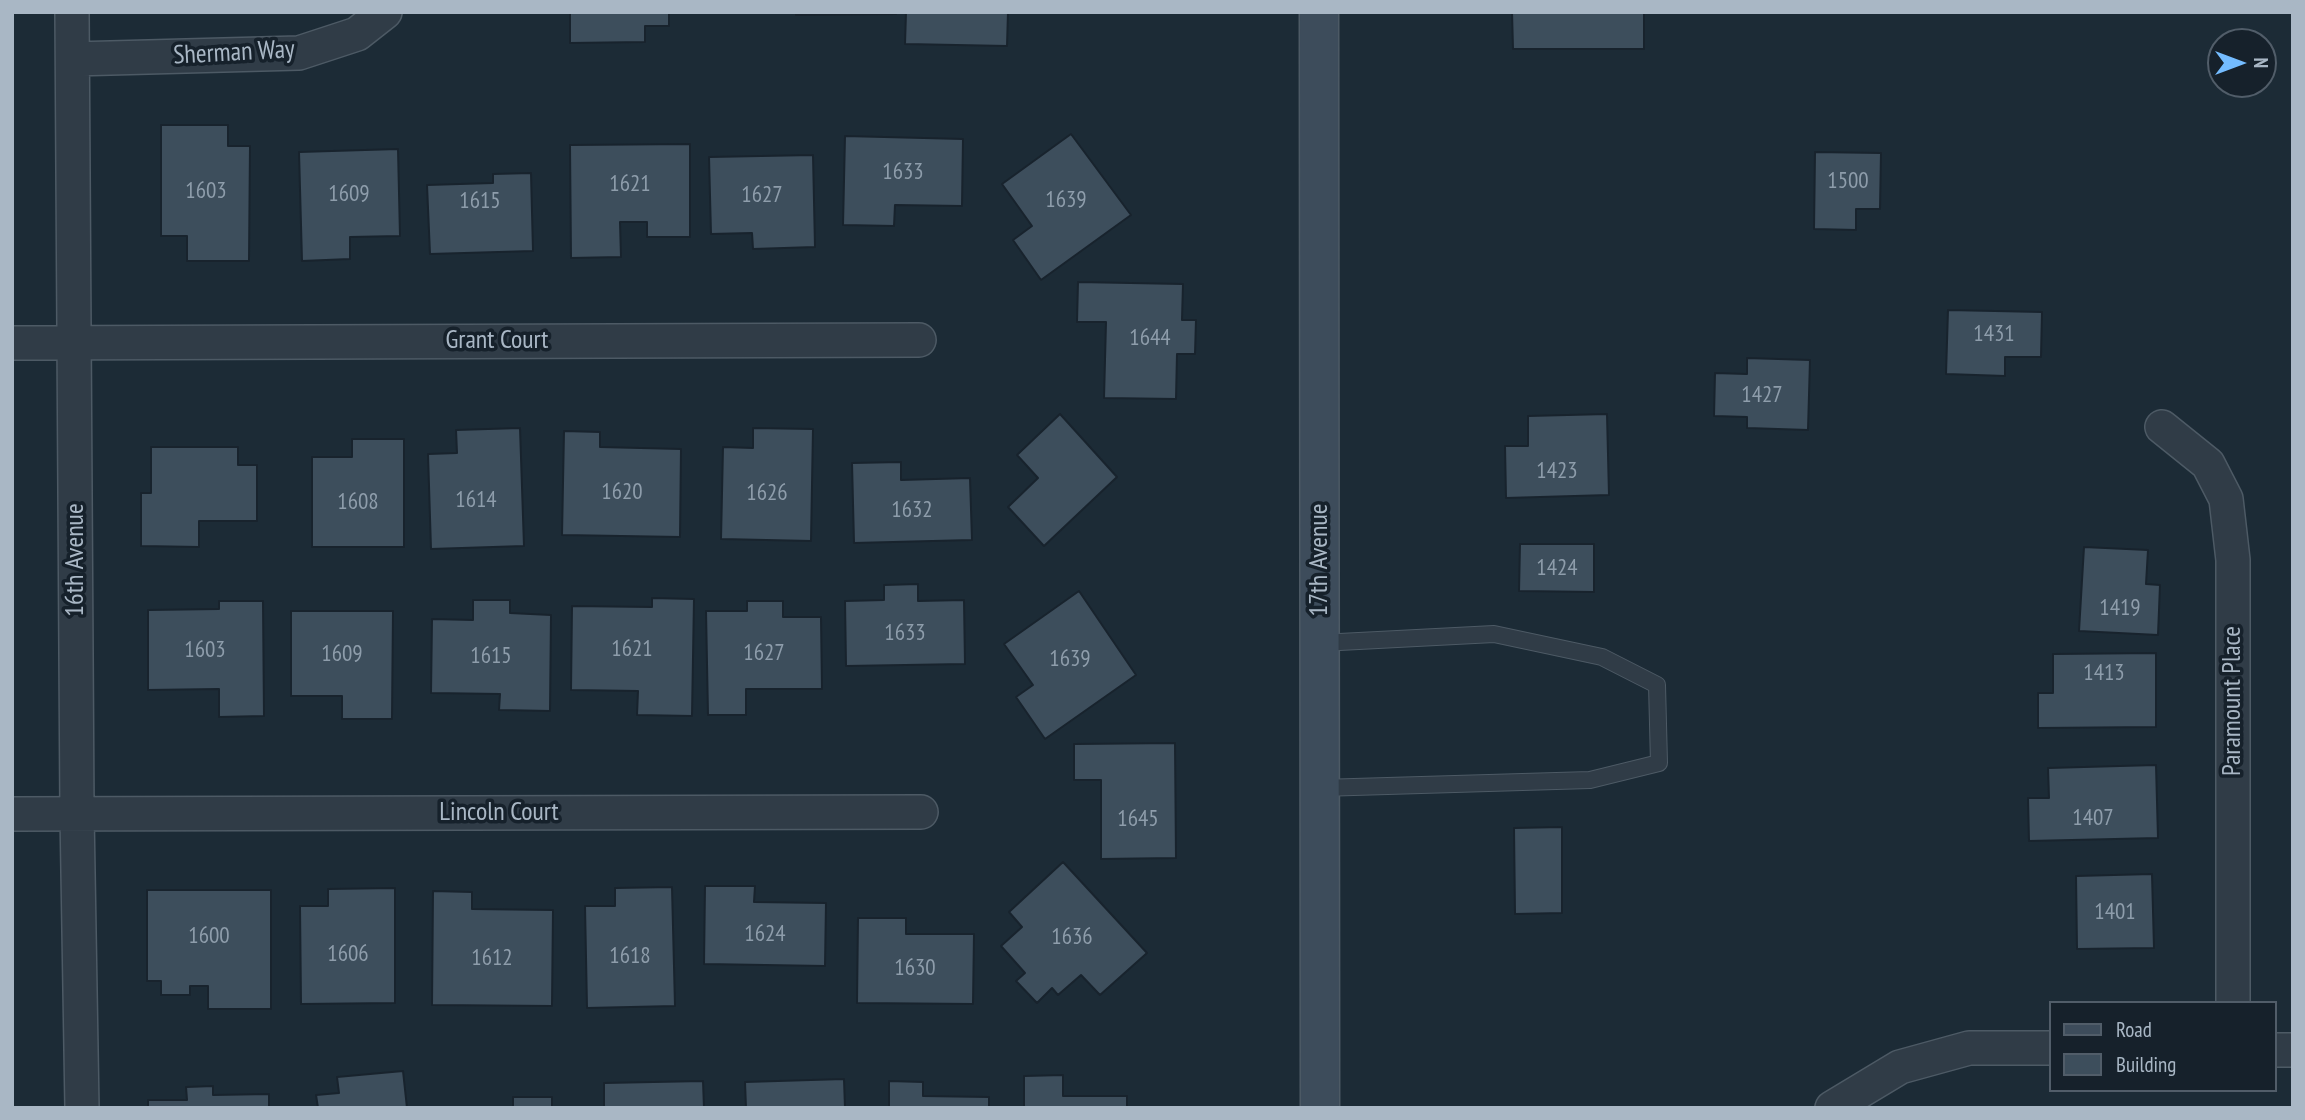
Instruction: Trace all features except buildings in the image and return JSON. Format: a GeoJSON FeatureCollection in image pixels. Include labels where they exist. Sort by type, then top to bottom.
{"type":"FeatureCollection","features":[{"type":"Feature","properties":{"kind":"main road","name":"17th Avenue"},"geometry":{"type":"LineString","coordinates":[[1319,12],[1320,1108]]}},
{"type":"Feature","properties":{"kind":"street","name":"16th Avenue"},"geometry":{"type":"LineString","coordinates":[[72,12],[77,813],[82,1108]]}},
{"type":"Feature","properties":{"kind":"street","name":"Sherman Way"},"geometry":{"type":"LineString","coordinates":[[73,59],[299,53],[357,34],[385,12]]}},
{"type":"Feature","properties":{"kind":"street","name":"Grant Court"},"geometry":{"type":"LineString","coordinates":[[12,343],[919,340]]}},
{"type":"Feature","properties":{"kind":"street","name":"Paramount Place"},"geometry":{"type":"LineString","coordinates":[[2162,426],[2208,464],[2226,499],[2233,559],[2234,1001]]}},
{"type":"Feature","properties":{"kind":"street","name":"Lincoln Court"},"geometry":{"type":"LineString","coordinates":[[12,814],[921,813]]}},
{"type":"Feature","properties":{"kind":"street"},"geometry":{"type":"LineString","coordinates":[[1832,1108],[1900,1067],[1969,1048],[2050,1048]]}},
{"type":"Feature","properties":{"kind":"lane"},"geometry":{"type":"LineString","coordinates":[[1320,643],[1494,634],[1602,657],[1657,685],[1659,763],[1590,780],[1320,788]]}}]}
